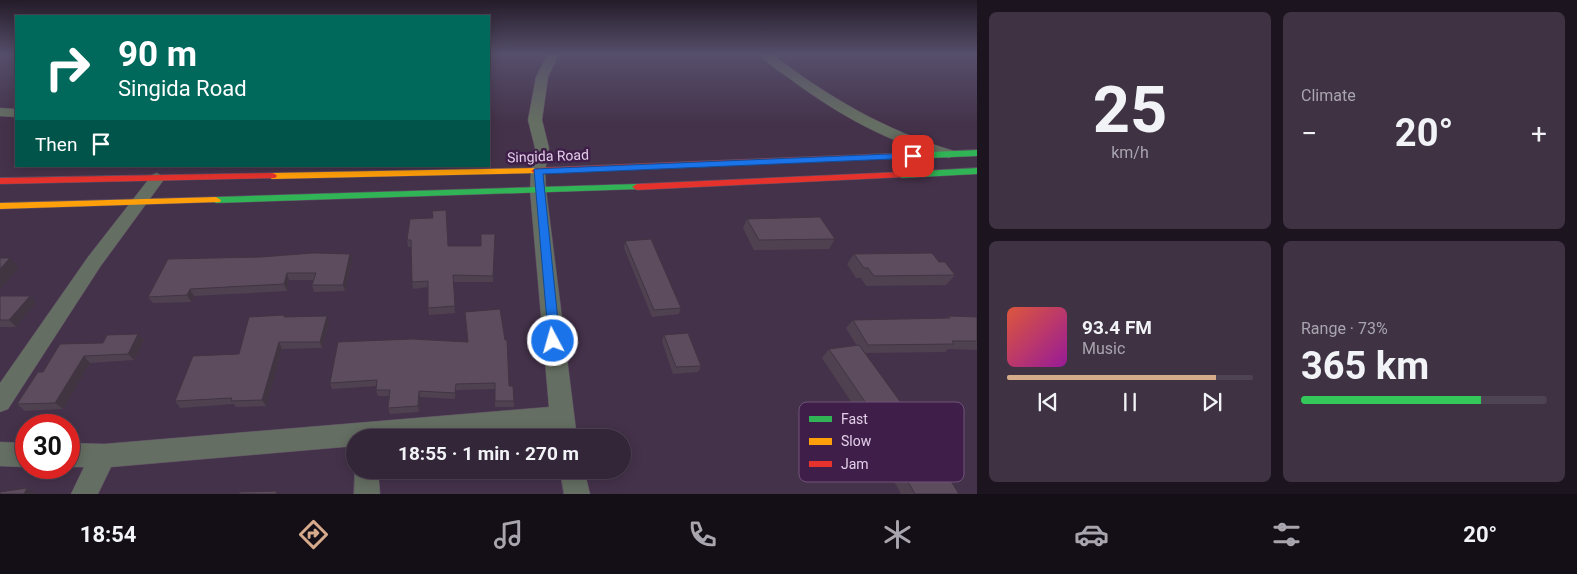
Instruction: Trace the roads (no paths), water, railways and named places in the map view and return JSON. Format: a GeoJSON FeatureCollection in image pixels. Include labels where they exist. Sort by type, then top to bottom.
{"type":"FeatureCollection","features":[{"type":"Feature","properties":{"kind":"main road","name":"Singida Road"},"geometry":{"type":"LineString","coordinates":[[0,181],[157,178],[212,172],[538,180],[977,153]]}},
{"type":"Feature","properties":{"kind":"main road"},"geometry":{"type":"LineString","coordinates":[[0,206],[139,202],[538,180],[679,186],[977,171]]}},
{"type":"Feature","properties":{"kind":"street"},"geometry":{"type":"LineString","coordinates":[[519,429],[563,427],[538,180],[542,148],[535,120],[539,106],[542,77]]}},
{"type":"Feature","properties":{"kind":"street"},"geometry":{"type":"LineString","coordinates":[[798,77],[851,114],[872,126],[902,139],[952,154]]}},
{"type":"Feature","properties":{"kind":"street"},"geometry":{"type":"LineString","coordinates":[[0,112],[15,112]]}},
{"type":"Feature","properties":{"kind":"street"},"geometry":{"type":"LineString","coordinates":[[0,402],[94,262],[157,178]]}},
{"type":"Feature","properties":{"kind":"street"},"geometry":{"type":"LineString","coordinates":[[80,455],[104,456],[346,437]]}},
{"type":"Feature","properties":{"kind":"street"},"geometry":{"type":"LineString","coordinates":[[0,454],[15,455]]}},
{"type":"Feature","properties":{"kind":"street"},"geometry":{"type":"LineString","coordinates":[[84,494],[104,456]]}},
{"type":"Feature","properties":{"kind":"street"},"geometry":{"type":"LineString","coordinates":[[366,479],[367,494]]}},
{"type":"Feature","properties":{"kind":"street"},"geometry":{"type":"LineString","coordinates":[[574,479],[577,494]]}}]}
